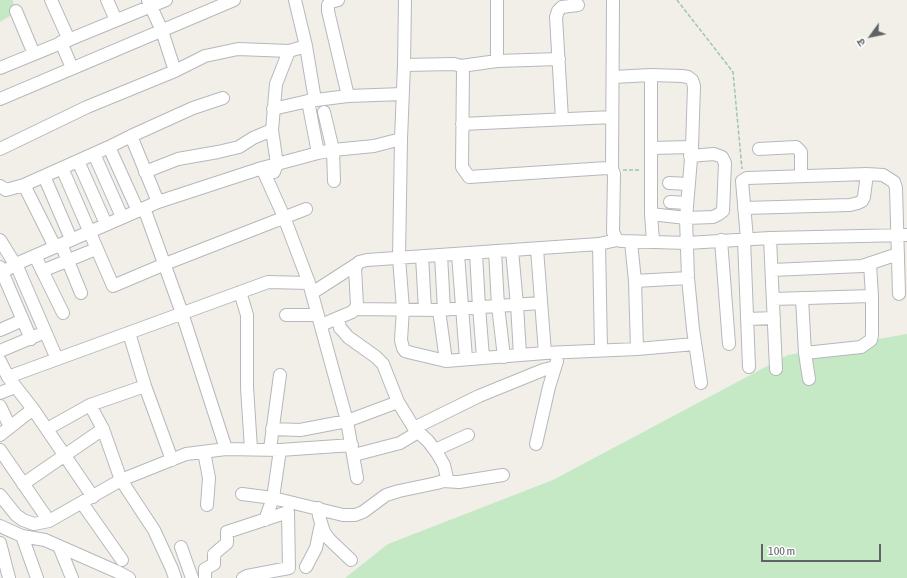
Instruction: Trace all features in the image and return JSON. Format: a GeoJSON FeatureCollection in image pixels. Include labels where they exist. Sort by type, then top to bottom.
{"type":"FeatureCollection","features":[{"type":"Feature","properties":{"kind":"street"},"geometry":{"type":"LineString","coordinates":[[51,0],[65,41],[72,68]]}},
{"type":"Feature","properties":{"kind":"street"},"geometry":{"type":"LineString","coordinates":[[107,0],[116,20]]}},
{"type":"Feature","properties":{"kind":"street"},"geometry":{"type":"LineString","coordinates":[[0,68],[116,20],[149,3],[166,0]]}},
{"type":"Feature","properties":{"kind":"street"},"geometry":{"type":"LineString","coordinates":[[0,99],[162,31],[216,3],[234,0]]}},
{"type":"Feature","properties":{"kind":"street"},"geometry":{"type":"LineString","coordinates":[[295,0],[306,46],[318,153]]}},
{"type":"Feature","properties":{"kind":"street"},"geometry":{"type":"LineString","coordinates":[[338,0],[331,2],[328,5],[328,11],[348,96]]}},
{"type":"Feature","properties":{"kind":"street"},"geometry":{"type":"LineString","coordinates":[[405,0],[399,258],[403,309],[401,340],[403,348],[412,354],[446,360],[560,352],[637,349],[695,344]]}},
{"type":"Feature","properties":{"kind":"street"},"geometry":{"type":"LineString","coordinates":[[497,0],[497,61]]}},
{"type":"Feature","properties":{"kind":"street"},"geometry":{"type":"LineString","coordinates":[[612,0],[612,169],[614,174],[613,232],[617,240]]}},
{"type":"Feature","properties":{"kind":"street"},"geometry":{"type":"LineString","coordinates":[[149,3],[162,31],[176,70]]}},
{"type":"Feature","properties":{"kind":"street"},"geometry":{"type":"LineString","coordinates":[[562,119],[556,17],[561,3],[578,5]]}},
{"type":"Feature","properties":{"kind":"street"},"geometry":{"type":"LineString","coordinates":[[16,11],[34,54]]}},
{"type":"Feature","properties":{"kind":"street"},"geometry":{"type":"LineString","coordinates":[[0,148],[205,56],[238,49],[289,51],[306,46]]}},
{"type":"Feature","properties":{"kind":"street"},"geometry":{"type":"LineString","coordinates":[[269,184],[277,164],[272,130],[276,84],[289,51]]}},
{"type":"Feature","properties":{"kind":"street"},"geometry":{"type":"LineString","coordinates":[[404,65],[454,64],[461,66],[497,61],[558,59]]}},
{"type":"Feature","properties":{"kind":"street"},"geometry":{"type":"LineString","coordinates":[[461,66],[463,70],[462,167],[469,177],[606,168],[612,169]]}},
{"type":"Feature","properties":{"kind":"street"},"geometry":{"type":"LineString","coordinates":[[613,77],[651,75],[682,76],[688,77],[692,80],[694,86],[686,218],[688,278],[701,383]]}},
{"type":"Feature","properties":{"kind":"street"},"geometry":{"type":"LineString","coordinates":[[651,75],[651,214],[653,241]]}},
{"type":"Feature","properties":{"kind":"street"},"geometry":{"type":"LineString","coordinates":[[273,109],[311,100],[348,96],[403,94]]}},
{"type":"Feature","properties":{"kind":"street"},"geometry":{"type":"LineString","coordinates":[[0,186],[6,190],[24,184],[94,154],[193,108],[223,98]]}},
{"type":"Feature","properties":{"kind":"street"},"geometry":{"type":"LineString","coordinates":[[324,112],[333,150],[334,181]]}},
{"type":"Feature","properties":{"kind":"street"},"geometry":{"type":"LineString","coordinates":[[462,124],[612,117]]}},
{"type":"Feature","properties":{"kind":"street"},"geometry":{"type":"LineString","coordinates":[[145,172],[178,159],[239,147],[253,138],[272,130]]}},
{"type":"Feature","properties":{"kind":"street"},"geometry":{"type":"LineString","coordinates":[[130,136],[158,202]]}},
{"type":"Feature","properties":{"kind":"street"},"geometry":{"type":"LineString","coordinates":[[31,338],[1,271],[158,202],[262,168],[318,153],[374,146],[401,139]]}},
{"type":"Feature","properties":{"kind":"street"},"geometry":{"type":"LineString","coordinates":[[109,147],[141,210],[165,264],[226,449]]}},
{"type":"Feature","properties":{"kind":"street"},"geometry":{"type":"LineString","coordinates":[[759,149],[796,147],[801,152],[801,176]]}},
{"type":"Feature","properties":{"kind":"street"},"geometry":{"type":"LineString","coordinates":[[651,148],[714,154],[722,157],[725,163],[724,208],[719,214],[713,216],[686,218],[651,214]]}},
{"type":"Feature","properties":{"kind":"street"},"geometry":{"type":"LineString","coordinates":[[94,154],[122,217]]}},
{"type":"Feature","properties":{"kind":"street"},"geometry":{"type":"LineString","coordinates":[[78,161],[106,224]]}},
{"type":"Feature","properties":{"kind":"street"},"geometry":{"type":"LineString","coordinates":[[62,168],[113,286],[306,209]]}},
{"type":"Feature","properties":{"kind":"street"},"geometry":{"type":"LineString","coordinates":[[262,168],[284,217],[320,320],[347,421],[357,478]]}},
{"type":"Feature","properties":{"kind":"street"},"geometry":{"type":"LineString","coordinates":[[744,208],[858,203],[862,201],[864,196],[867,174]]}},
{"type":"Feature","properties":{"kind":"street"},"geometry":{"type":"LineString","coordinates":[[750,367],[744,240],[743,179],[867,174],[883,175],[894,182],[902,235],[898,254],[899,294]]}},
{"type":"Feature","properties":{"kind":"street"},"geometry":{"type":"LineString","coordinates":[[44,176],[62,243],[82,293]]}},
{"type":"Feature","properties":{"kind":"street"},"geometry":{"type":"LineString","coordinates":[[669,183],[689,184]]}},
{"type":"Feature","properties":{"kind":"street"},"geometry":{"type":"LineString","coordinates":[[24,184],[62,243]]}},
{"type":"Feature","properties":{"kind":"street"},"geometry":{"type":"LineString","coordinates":[[670,202],[687,203]]}},
{"type":"Feature","properties":{"kind":"street"},"geometry":{"type":"LineString","coordinates":[[0,393],[12,382],[57,359],[240,292],[268,282],[310,288],[368,260],[537,249],[599,244],[617,240],[630,242],[653,241],[687,243],[770,238],[902,235]]}},
{"type":"Feature","properties":{"kind":"street"},"geometry":{"type":"LineString","coordinates":[[770,238],[776,369]]}},
{"type":"Feature","properties":{"kind":"street"},"geometry":{"type":"LineString","coordinates":[[0,240],[13,260],[0,249]]}},
{"type":"Feature","properties":{"kind":"street"},"geometry":{"type":"LineString","coordinates":[[724,240],[729,344]]}},
{"type":"Feature","properties":{"kind":"street"},"geometry":{"type":"LineString","coordinates":[[630,242],[635,280],[637,349]]}},
{"type":"Feature","properties":{"kind":"street"},"geometry":{"type":"LineString","coordinates":[[599,244],[601,350]]}},
{"type":"Feature","properties":{"kind":"street"},"geometry":{"type":"LineString","coordinates":[[42,271],[96,249]]}},
{"type":"Feature","properties":{"kind":"street"},"geometry":{"type":"LineString","coordinates":[[537,249],[545,353]]}},
{"type":"Feature","properties":{"kind":"street"},"geometry":{"type":"LineString","coordinates":[[512,250],[520,356]]}},
{"type":"Feature","properties":{"kind":"street"},"geometry":{"type":"LineString","coordinates":[[495,252],[498,306],[504,357]]}},
{"type":"Feature","properties":{"kind":"street"},"geometry":{"type":"LineString","coordinates":[[476,253],[483,357]]}},
{"type":"Feature","properties":{"kind":"street"},"geometry":{"type":"LineString","coordinates":[[458,254],[466,359]]}},
{"type":"Feature","properties":{"kind":"street"},"geometry":{"type":"LineString","coordinates":[[772,270],[862,266],[898,254]]}},
{"type":"Feature","properties":{"kind":"street"},"geometry":{"type":"LineString","coordinates":[[441,255],[441,310],[446,360]]}},
{"type":"Feature","properties":{"kind":"street"},"geometry":{"type":"LineString","coordinates":[[35,256],[63,312]]}},
{"type":"Feature","properties":{"kind":"street"},"geometry":{"type":"LineString","coordinates":[[422,256],[425,310]]}},
{"type":"Feature","properties":{"kind":"street"},"geometry":{"type":"LineString","coordinates":[[16,264],[57,359]]}},
{"type":"Feature","properties":{"kind":"street"},"geometry":{"type":"LineString","coordinates":[[286,316],[320,320],[338,318],[352,312],[357,305],[355,268],[357,264]]}},
{"type":"Feature","properties":{"kind":"street"},"geometry":{"type":"LineString","coordinates":[[805,353],[861,347],[871,340],[872,296],[870,264]]}},
{"type":"Feature","properties":{"kind":"street"},"geometry":{"type":"LineString","coordinates":[[635,280],[688,278]]}},
{"type":"Feature","properties":{"kind":"street"},"geometry":{"type":"LineString","coordinates":[[240,292],[246,315],[247,387],[251,449]]}},
{"type":"Feature","properties":{"kind":"street"},"geometry":{"type":"LineString","coordinates":[[773,299],[872,296]]}},
{"type":"Feature","properties":{"kind":"street"},"geometry":{"type":"LineString","coordinates":[[802,298],[805,353],[809,379]]}},
{"type":"Feature","properties":{"kind":"street"},"geometry":{"type":"LineString","coordinates":[[355,309],[441,310],[541,303]]}},
{"type":"Feature","properties":{"kind":"street"},"geometry":{"type":"LineString","coordinates":[[338,318],[342,332],[376,357],[383,364],[398,402],[416,430],[428,441],[444,465],[447,478],[443,481]]}},
{"type":"Feature","properties":{"kind":"street"},"geometry":{"type":"LineString","coordinates":[[747,319],[774,318]]}},
{"type":"Feature","properties":{"kind":"street"},"geometry":{"type":"LineString","coordinates":[[1,328],[23,320]]}},
{"type":"Feature","properties":{"kind":"street"},"geometry":{"type":"LineString","coordinates":[[0,351],[45,333]]}},
{"type":"Feature","properties":{"kind":"street"},"geometry":{"type":"LineString","coordinates":[[129,333],[145,386],[172,460]]}},
{"type":"Feature","properties":{"kind":"street"},"geometry":{"type":"LineString","coordinates":[[536,444],[560,352]]}},
{"type":"Feature","properties":{"kind":"street"},"geometry":{"type":"LineString","coordinates":[[0,361],[12,382],[93,497]]}},
{"type":"Feature","properties":{"kind":"street"},"geometry":{"type":"LineString","coordinates":[[0,495],[16,515],[23,520],[34,524],[50,521],[121,480],[186,454],[226,449],[353,450],[400,443],[416,430],[479,396],[543,370],[555,367]]}},
{"type":"Feature","properties":{"kind":"street"},"geometry":{"type":"LineString","coordinates":[[265,520],[273,498],[275,450],[272,428],[280,375]]}},
{"type":"Feature","properties":{"kind":"street"},"geometry":{"type":"LineString","coordinates":[[46,429],[90,405],[145,386]]}},
{"type":"Feature","properties":{"kind":"street"},"geometry":{"type":"LineString","coordinates":[[272,428],[300,430],[347,421],[398,402]]}},
{"type":"Feature","properties":{"kind":"street"},"geometry":{"type":"LineString","coordinates":[[90,405],[103,429],[121,480],[154,530],[172,569],[174,578]]}},
{"type":"Feature","properties":{"kind":"street"},"geometry":{"type":"LineString","coordinates":[[0,406],[5,431],[33,410]]}},
{"type":"Feature","properties":{"kind":"street"},"geometry":{"type":"LineString","coordinates":[[23,484],[103,429]]}},
{"type":"Feature","properties":{"kind":"street"},"geometry":{"type":"LineString","coordinates":[[435,450],[468,435]]}},
{"type":"Feature","properties":{"kind":"street"},"geometry":{"type":"LineString","coordinates":[[0,450],[50,521]]}},
{"type":"Feature","properties":{"kind":"street"},"geometry":{"type":"LineString","coordinates":[[204,452],[208,478],[207,505]]}},
{"type":"Feature","properties":{"kind":"street"},"geometry":{"type":"LineString","coordinates":[[242,494],[273,498],[344,515],[356,515],[363,512],[386,495],[393,493],[443,481],[459,482],[503,475]]}},
{"type":"Feature","properties":{"kind":"street"},"geometry":{"type":"LineString","coordinates":[[82,503],[122,560]]}},
{"type":"Feature","properties":{"kind":"street"},"geometry":{"type":"LineString","coordinates":[[318,508],[324,532],[329,539],[351,560]]}},
{"type":"Feature","properties":{"kind":"street"},"geometry":{"type":"LineString","coordinates":[[206,578],[205,569],[214,564],[214,554],[227,542],[227,532],[288,512],[289,568],[243,578]]}},
{"type":"Feature","properties":{"kind":"street"},"geometry":{"type":"LineString","coordinates":[[306,567],[316,548],[321,524]]}},
{"type":"Feature","properties":{"kind":"street"},"geometry":{"type":"LineString","coordinates":[[0,526],[22,536],[44,540],[59,546],[129,578]]}},
{"type":"Feature","properties":{"kind":"street"},"geometry":{"type":"LineString","coordinates":[[22,536],[37,578]]}},
{"type":"Feature","properties":{"kind":"street"},"geometry":{"type":"LineString","coordinates":[[0,543],[9,578]]}},
{"type":"Feature","properties":{"kind":"street"},"geometry":{"type":"LineString","coordinates":[[59,546],[72,578]]}},
{"type":"Feature","properties":{"kind":"street"},"geometry":{"type":"LineString","coordinates":[[181,547],[192,578]]}},
{"type":"Feature","properties":{"kind":"path"},"geometry":{"type":"LineString","coordinates":[[677,0],[733,72],[743,179]]}},
{"type":"Feature","properties":{"kind":"path"},"geometry":{"type":"LineString","coordinates":[[612,169],[651,171]]}},
{"type":"Feature","properties":{"kind":"green space"},"geometry":{"type":"Polygon","coordinates":[[[0,0],[13,0],[15,13],[0,22],[0,0]]]}},
{"type":"Feature","properties":{"kind":"green space"},"geometry":{"type":"Polygon","coordinates":[[[907,334],[907,578],[345,578],[388,544],[553,480],[788,355],[907,334]]]}}]}
